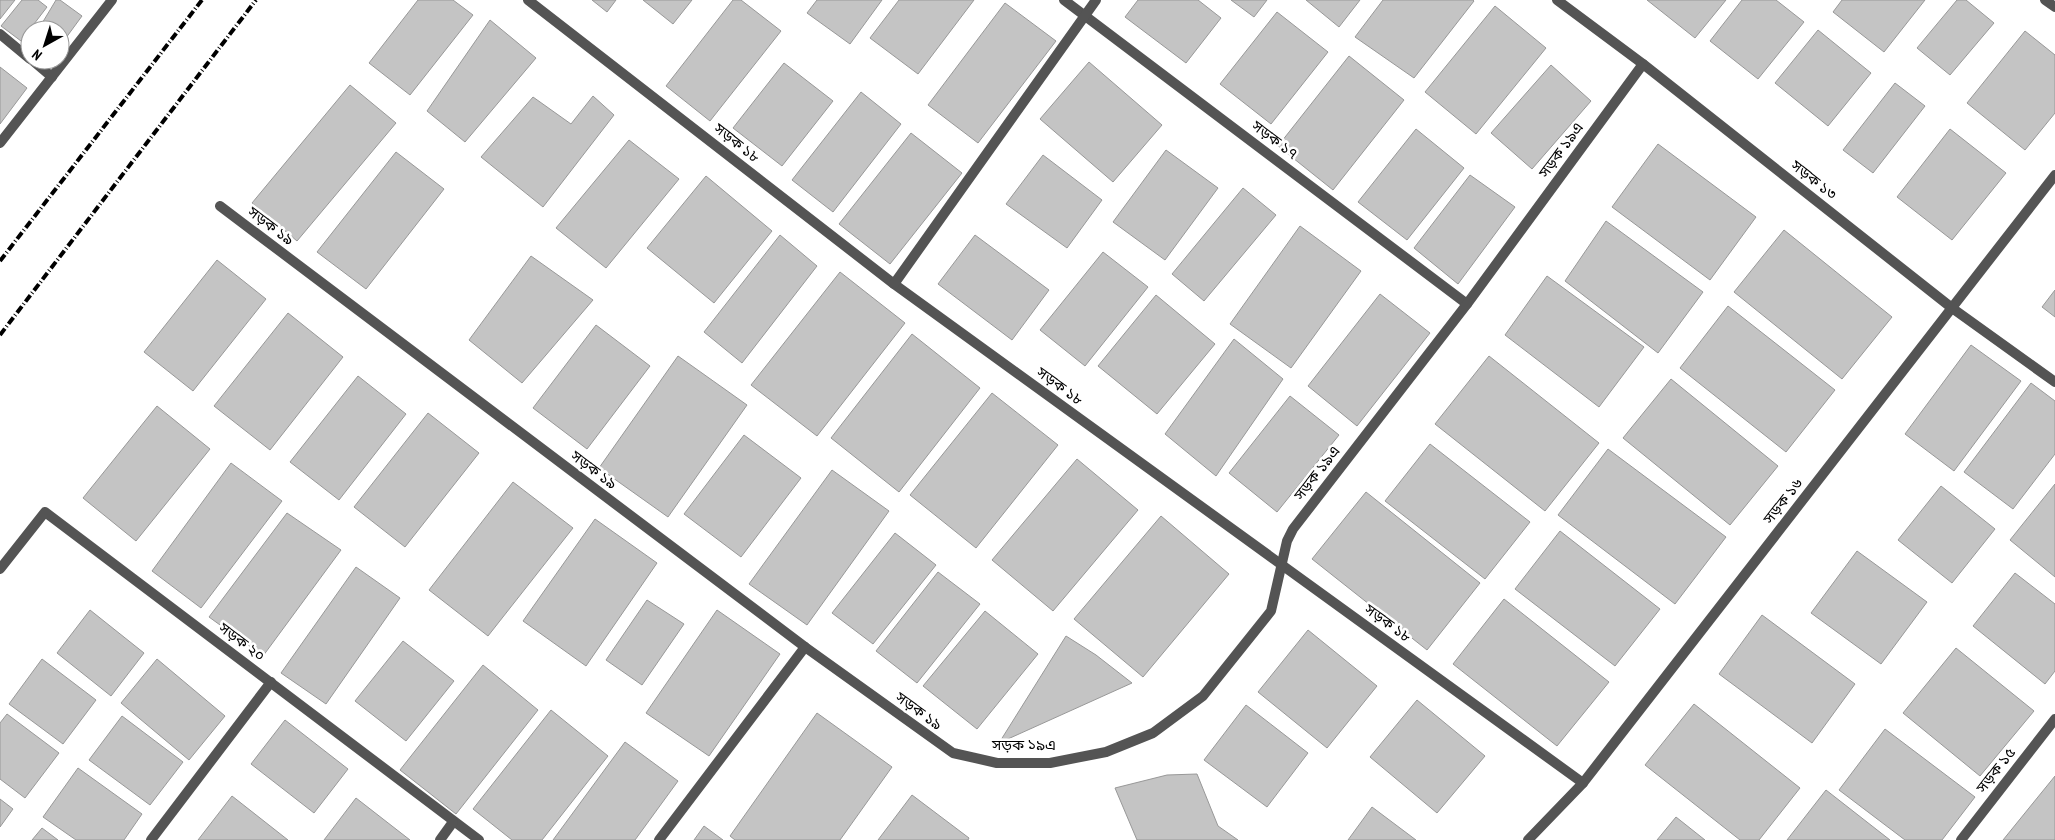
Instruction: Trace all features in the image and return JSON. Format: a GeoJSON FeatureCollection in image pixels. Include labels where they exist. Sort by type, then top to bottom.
{"type":"FeatureCollection","features":[{"type":"Feature","properties":{"kind":"street"},"geometry":{"type":"LineString","coordinates":[[0,143],[112,0]]}},
{"type":"Feature","properties":{"kind":"street","name":"সড়ক ১৮"},"geometry":{"type":"LineString","coordinates":[[528,0],[894,284],[1583,783]]}},
{"type":"Feature","properties":{"kind":"street","name":"সড়ক ১৭"},"geometry":{"type":"LineString","coordinates":[[1064,0],[1467,304]]}},
{"type":"Feature","properties":{"kind":"street"},"geometry":{"type":"LineString","coordinates":[[894,284],[1096,0]]}},
{"type":"Feature","properties":{"kind":"street","name":"সড়ক ১৩"},"geometry":{"type":"LineString","coordinates":[[1557,0],[1643,64],[1952,308],[2055,382]]}},
{"type":"Feature","properties":{"kind":"street"},"geometry":{"type":"LineString","coordinates":[[2045,0],[2055,7]]}},
{"type":"Feature","properties":{"kind":"street"},"geometry":{"type":"LineString","coordinates":[[0,34],[20,50]]}},
{"type":"Feature","properties":{"kind":"street","name":"সড়ক ১৯এ"},"geometry":{"type":"LineString","coordinates":[[953,753],[997,763],[1050,763],[1106,752],[1153,733],[1203,696],[1271,611],[1283,566],[1287,541],[1293,529],[1467,304],[1643,64]]}},
{"type":"Feature","properties":{"kind":"street"},"geometry":{"type":"LineString","coordinates":[[44,70],[52,77]]}},
{"type":"Feature","properties":{"kind":"street","name":"সড়ক ১৬"},"geometry":{"type":"LineString","coordinates":[[1528,840],[1583,783],[2055,176]]}},
{"type":"Feature","properties":{"kind":"street","name":"সড়ক ১৯"},"geometry":{"type":"LineString","coordinates":[[220,206],[805,647],[953,753]]}},
{"type":"Feature","properties":{"kind":"street","name":"সড়ক ২০"},"geometry":{"type":"LineString","coordinates":[[0,569],[45,512],[479,840]]}},
{"type":"Feature","properties":{"kind":"street"},"geometry":{"type":"LineString","coordinates":[[659,840],[805,647]]}},
{"type":"Feature","properties":{"kind":"street"},"geometry":{"type":"LineString","coordinates":[[151,840],[271,682]]}},
{"type":"Feature","properties":{"kind":"street","name":"সড়ক ১৫"},"geometry":{"type":"LineString","coordinates":[[1961,840],[2055,719]]}},
{"type":"Feature","properties":{"kind":"street"},"geometry":{"type":"LineString","coordinates":[[440,840],[453,822]]}},
{"type":"Feature","properties":{"kind":"building"},"geometry":{"type":"Polygon","coordinates":[[[0,0],[15,0],[0,19],[0,0]]]}},
{"type":"Feature","properties":{"kind":"building"},"geometry":{"type":"Polygon","coordinates":[[[22,0],[38,0],[47,7],[37,20],[20,20],[20,40],[1,26],[22,0]]]}},
{"type":"Feature","properties":{"kind":"building"},"geometry":{"type":"Polygon","coordinates":[[[56,0],[60,0],[82,16],[70,32],[70,20],[44,20],[56,0]]]}},
{"type":"Feature","properties":{"kind":"building"},"geometry":{"type":"Polygon","coordinates":[[[418,0],[453,0],[473,15],[410,95],[369,63],[418,0]]]}},
{"type":"Feature","properties":{"kind":"building"},"geometry":{"type":"Polygon","coordinates":[[[592,0],[616,0],[607,12],[592,0]]]}},
{"type":"Feature","properties":{"kind":"building"},"geometry":{"type":"Polygon","coordinates":[[[643,0],[692,0],[673,24],[643,0]]]}},
{"type":"Feature","properties":{"kind":"building"},"geometry":{"type":"Polygon","coordinates":[[[733,0],[741,0],[781,31],[710,121],[666,86],[733,0]]]}},
{"type":"Feature","properties":{"kind":"building"},"geometry":{"type":"Polygon","coordinates":[[[817,0],[882,0],[850,44],[807,13],[817,0]]]}},
{"type":"Feature","properties":{"kind":"building"},"geometry":{"type":"Polygon","coordinates":[[[899,0],[974,0],[918,74],[870,38],[899,0]]]}},
{"type":"Feature","properties":{"kind":"building"},"geometry":{"type":"Polygon","coordinates":[[[1138,0],[1198,0],[1221,18],[1186,63],[1125,17],[1138,0]]]}},
{"type":"Feature","properties":{"kind":"building"},"geometry":{"type":"Polygon","coordinates":[[[1231,0],[1267,0],[1254,17],[1231,0]]]}},
{"type":"Feature","properties":{"kind":"building"},"geometry":{"type":"Polygon","coordinates":[[[1306,0],[1360,0],[1339,27],[1306,0]]]}},
{"type":"Feature","properties":{"kind":"building"},"geometry":{"type":"Polygon","coordinates":[[[1383,0],[1474,1],[1414,78],[1355,37],[1383,0]]]}},
{"type":"Feature","properties":{"kind":"building"},"geometry":{"type":"Polygon","coordinates":[[[1647,0],[1726,0],[1695,38],[1647,0]]]}},
{"type":"Feature","properties":{"kind":"building"},"geometry":{"type":"Polygon","coordinates":[[[1742,0],[1776,0],[1804,22],[1758,79],[1710,41],[1742,0]]]}},
{"type":"Feature","properties":{"kind":"building"},"geometry":{"type":"Polygon","coordinates":[[[1842,0],[1925,0],[1884,52],[1833,12],[1842,0]]]}},
{"type":"Feature","properties":{"kind":"building"},"geometry":{"type":"Polygon","coordinates":[[[1957,0],[1966,0],[1994,23],[1950,75],[1917,48],[1957,0]]]}},
{"type":"Feature","properties":{"kind":"building"},"geometry":{"type":"Polygon","coordinates":[[[1005,3],[1056,41],[978,143],[928,105],[1005,3]]]}},
{"type":"Feature","properties":{"kind":"building"},"geometry":{"type":"Polygon","coordinates":[[[1495,6],[1546,48],[1476,134],[1425,92],[1495,6]]]}},
{"type":"Feature","properties":{"kind":"building"},"geometry":{"type":"Polygon","coordinates":[[[1277,12],[1328,52],[1271,124],[1220,84],[1277,12]]]}},
{"type":"Feature","properties":{"kind":"building"},"geometry":{"type":"Polygon","coordinates":[[[490,20],[536,58],[465,142],[427,111],[490,20]]]}},
{"type":"Feature","properties":{"kind":"building"},"geometry":{"type":"Polygon","coordinates":[[[1818,30],[1871,73],[1828,126],[1775,83],[1818,30]]]}},
{"type":"Feature","properties":{"kind":"building"},"geometry":{"type":"Polygon","coordinates":[[[2025,31],[2055,55],[2055,113],[2025,150],[1967,103],[2025,31]]]}},
{"type":"Feature","properties":{"kind":"building"},"geometry":{"type":"Polygon","coordinates":[[[1349,56],[1404,100],[1333,190],[1278,146],[1349,56]]]}},
{"type":"Feature","properties":{"kind":"building"},"geometry":{"type":"Polygon","coordinates":[[[1089,62],[1162,125],[1113,182],[1040,119],[1089,62]]]}},
{"type":"Feature","properties":{"kind":"building"},"geometry":{"type":"Polygon","coordinates":[[[784,63],[833,101],[782,166],[733,128],[784,63]]]}},
{"type":"Feature","properties":{"kind":"building"},"geometry":{"type":"Polygon","coordinates":[[[1551,65],[1591,101],[1532,169],[1491,133],[1551,65]]]}},
{"type":"Feature","properties":{"kind":"building"},"geometry":{"type":"Polygon","coordinates":[[[0,67],[27,88],[0,124],[0,67]]]}},
{"type":"Feature","properties":{"kind":"building"},"geometry":{"type":"Polygon","coordinates":[[[1895,83],[1925,106],[1873,173],[1843,150],[1895,83]]]}},
{"type":"Feature","properties":{"kind":"building"},"geometry":{"type":"Polygon","coordinates":[[[350,85],[396,123],[297,241],[252,203],[350,85]]]}},
{"type":"Feature","properties":{"kind":"building"},"geometry":{"type":"Polygon","coordinates":[[[861,92],[901,124],[833,212],[792,180],[861,92]]]}},
{"type":"Feature","properties":{"kind":"building"},"geometry":{"type":"Polygon","coordinates":[[[593,96],[614,115],[543,207],[481,157],[533,97],[571,124],[593,96]]]}},
{"type":"Feature","properties":{"kind":"building"},"geometry":{"type":"Polygon","coordinates":[[[1416,129],[1464,168],[1407,240],[1358,202],[1416,129]]]}},
{"type":"Feature","properties":{"kind":"building"},"geometry":{"type":"Polygon","coordinates":[[[1950,129],[2006,173],[1952,240],[1897,197],[1950,129]]]}},
{"type":"Feature","properties":{"kind":"building"},"geometry":{"type":"Polygon","coordinates":[[[911,133],[962,173],[890,264],[839,224],[911,133]]]}},
{"type":"Feature","properties":{"kind":"building"},"geometry":{"type":"Polygon","coordinates":[[[629,140],[679,179],[606,268],[556,228],[629,140]]]}},
{"type":"Feature","properties":{"kind":"building"},"geometry":{"type":"Polygon","coordinates":[[[1658,144],[1756,217],[1710,280],[1612,207],[1658,144]]]}},
{"type":"Feature","properties":{"kind":"building"},"geometry":{"type":"Polygon","coordinates":[[[1166,150],[1218,188],[1165,260],[1113,222],[1166,150]]]}},
{"type":"Feature","properties":{"kind":"building"},"geometry":{"type":"Polygon","coordinates":[[[396,152],[444,189],[366,289],[317,252],[396,152]]]}},
{"type":"Feature","properties":{"kind":"building"},"geometry":{"type":"Polygon","coordinates":[[[1043,155],[1102,200],[1067,248],[1006,204],[1043,155]]]}},
{"type":"Feature","properties":{"kind":"building"},"geometry":{"type":"Polygon","coordinates":[[[1470,175],[1515,207],[1458,284],[1414,248],[1470,175]]]}},
{"type":"Feature","properties":{"kind":"building"},"geometry":{"type":"Polygon","coordinates":[[[706,176],[772,231],[714,303],[647,248],[706,176]]]}},
{"type":"Feature","properties":{"kind":"building"},"geometry":{"type":"Polygon","coordinates":[[[1243,188],[1276,215],[1204,301],[1172,274],[1243,188]]]}},
{"type":"Feature","properties":{"kind":"building"},"geometry":{"type":"Polygon","coordinates":[[[1606,221],[1703,292],[1658,353],[1565,281],[1606,221]]]}},
{"type":"Feature","properties":{"kind":"building"},"geometry":{"type":"Polygon","coordinates":[[[1300,226],[1361,271],[1291,368],[1230,324],[1300,226]]]}},
{"type":"Feature","properties":{"kind":"building"},"geometry":{"type":"Polygon","coordinates":[[[1784,230],[1892,317],[1842,379],[1734,292],[1784,230]]]}},
{"type":"Feature","properties":{"kind":"building"},"geometry":{"type":"Polygon","coordinates":[[[780,235],[817,266],[742,363],[704,332],[780,235]]]}},
{"type":"Feature","properties":{"kind":"building"},"geometry":{"type":"Polygon","coordinates":[[[975,235],[1049,290],[1012,340],[938,284],[975,235]]]}},
{"type":"Feature","properties":{"kind":"building"},"geometry":{"type":"Polygon","coordinates":[[[1103,252],[1148,287],[1085,366],[1040,330],[1103,252]]]}},
{"type":"Feature","properties":{"kind":"building"},"geometry":{"type":"Polygon","coordinates":[[[531,256],[593,300],[522,383],[469,340],[531,256]]]}},
{"type":"Feature","properties":{"kind":"building"},"geometry":{"type":"Polygon","coordinates":[[[217,260],[266,299],[193,391],[144,352],[217,260]]]}},
{"type":"Feature","properties":{"kind":"building"},"geometry":{"type":"Polygon","coordinates":[[[840,272],[905,323],[817,436],[751,385],[840,272]]]}},
{"type":"Feature","properties":{"kind":"building"},"geometry":{"type":"Polygon","coordinates":[[[1547,276],[1644,347],[1599,407],[1505,335],[1547,276]]]}},
{"type":"Feature","properties":{"kind":"building"},"geometry":{"type":"Polygon","coordinates":[[[2055,290],[2055,317],[2042,307],[2055,290]]]}},
{"type":"Feature","properties":{"kind":"building"},"geometry":{"type":"Polygon","coordinates":[[[1380,294],[1430,333],[1357,426],[1308,386],[1380,294]]]}},
{"type":"Feature","properties":{"kind":"building"},"geometry":{"type":"Polygon","coordinates":[[[1156,295],[1215,344],[1157,414],[1098,366],[1156,295]]]}},
{"type":"Feature","properties":{"kind":"building"},"geometry":{"type":"Polygon","coordinates":[[[1728,306],[1835,390],[1786,452],[1680,368],[1728,306]]]}},
{"type":"Feature","properties":{"kind":"building"},"geometry":{"type":"Polygon","coordinates":[[[288,313],[343,357],[270,450],[214,406],[288,313]]]}},
{"type":"Feature","properties":{"kind":"building"},"geometry":{"type":"Polygon","coordinates":[[[596,325],[650,366],[587,449],[533,408],[596,325]]]}},
{"type":"Feature","properties":{"kind":"building"},"geometry":{"type":"Polygon","coordinates":[[[912,334],[980,388],[899,492],[831,438],[912,334]]]}},
{"type":"Feature","properties":{"kind":"building"},"geometry":{"type":"Polygon","coordinates":[[[1234,339],[1283,379],[1216,476],[1165,434],[1234,339]]]}},
{"type":"Feature","properties":{"kind":"building"},"geometry":{"type":"Polygon","coordinates":[[[1971,345],[2021,381],[1954,471],[1905,434],[1971,345]]]}},
{"type":"Feature","properties":{"kind":"building"},"geometry":{"type":"Polygon","coordinates":[[[678,356],[747,405],[668,517],[599,468],[678,356]]]}},
{"type":"Feature","properties":{"kind":"building"},"geometry":{"type":"Polygon","coordinates":[[[1489,356],[1599,443],[1545,511],[1435,424],[1489,356]]]}},
{"type":"Feature","properties":{"kind":"building"},"geometry":{"type":"Polygon","coordinates":[[[358,376],[406,414],[339,500],[290,462],[358,376]]]}},
{"type":"Feature","properties":{"kind":"building"},"geometry":{"type":"Polygon","coordinates":[[[1671,379],[1778,466],[1730,525],[1623,438],[1671,379]]]}},
{"type":"Feature","properties":{"kind":"building"},"geometry":{"type":"Polygon","coordinates":[[[2031,383],[2055,401],[2055,454],[2013,509],[1964,472],[2031,383]]]}},
{"type":"Feature","properties":{"kind":"building"},"geometry":{"type":"Polygon","coordinates":[[[992,393],[1058,445],[976,548],[910,495],[992,393]]]}},
{"type":"Feature","properties":{"kind":"building"},"geometry":{"type":"Polygon","coordinates":[[[1290,396],[1339,435],[1277,512],[1229,473],[1290,396]]]}},
{"type":"Feature","properties":{"kind":"building"},"geometry":{"type":"Polygon","coordinates":[[[157,406],[210,449],[136,541],[83,498],[157,406]]]}},
{"type":"Feature","properties":{"kind":"building"},"geometry":{"type":"Polygon","coordinates":[[[428,413],[479,453],[405,547],[354,507],[428,413]]]}},
{"type":"Feature","properties":{"kind":"building"},"geometry":{"type":"Polygon","coordinates":[[[744,435],[801,478],[741,557],[684,514],[744,435]]]}},
{"type":"Feature","properties":{"kind":"building"},"geometry":{"type":"Polygon","coordinates":[[[1430,444],[1530,522],[1485,579],[1385,501],[1430,444]]]}},
{"type":"Feature","properties":{"kind":"building"},"geometry":{"type":"Polygon","coordinates":[[[1608,449],[1726,537],[1675,604],[1558,515],[1608,449]]]}},
{"type":"Feature","properties":{"kind":"building"},"geometry":{"type":"Polygon","coordinates":[[[1077,459],[1138,510],[1053,611],[992,560],[1077,459]]]}},
{"type":"Feature","properties":{"kind":"building"},"geometry":{"type":"Polygon","coordinates":[[[231,463],[282,501],[201,608],[152,571],[231,463]]]}},
{"type":"Feature","properties":{"kind":"building"},"geometry":{"type":"Polygon","coordinates":[[[832,470],[889,511],[807,625],[749,584],[832,470]]]}},
{"type":"Feature","properties":{"kind":"building"},"geometry":{"type":"Polygon","coordinates":[[[513,482],[573,528],[488,636],[429,590],[513,482]]]}},
{"type":"Feature","properties":{"kind":"building"},"geometry":{"type":"Polygon","coordinates":[[[2055,484],[2055,577],[2010,540],[2055,484]]]}},
{"type":"Feature","properties":{"kind":"building"},"geometry":{"type":"Polygon","coordinates":[[[1941,486],[1995,529],[1952,583],[1898,540],[1941,486]]]}},
{"type":"Feature","properties":{"kind":"building"},"geometry":{"type":"Polygon","coordinates":[[[1366,492],[1480,583],[1427,650],[1312,559],[1366,492]]]}},
{"type":"Feature","properties":{"kind":"building"},"geometry":{"type":"Polygon","coordinates":[[[287,513],[341,550],[263,656],[209,617],[287,513]]]}},
{"type":"Feature","properties":{"kind":"building"},"geometry":{"type":"Polygon","coordinates":[[[1161,516],[1229,574],[1143,677],[1074,619],[1161,516]]]}},
{"type":"Feature","properties":{"kind":"building"},"geometry":{"type":"Polygon","coordinates":[[[595,519],[657,563],[586,666],[523,621],[595,519]]]}},
{"type":"Feature","properties":{"kind":"building"},"geometry":{"type":"Polygon","coordinates":[[[1560,531],[1660,609],[1615,666],[1515,589],[1560,531]]]}},
{"type":"Feature","properties":{"kind":"building"},"geometry":{"type":"Polygon","coordinates":[[[895,533],[936,565],[873,644],[832,613],[895,533]]]}},
{"type":"Feature","properties":{"kind":"building"},"geometry":{"type":"Polygon","coordinates":[[[1857,551],[1927,602],[1881,664],[1811,613],[1857,551]]]}},
{"type":"Feature","properties":{"kind":"building"},"geometry":{"type":"Polygon","coordinates":[[[356,567],[400,598],[326,704],[281,673],[356,567]]]}},
{"type":"Feature","properties":{"kind":"building"},"geometry":{"type":"Polygon","coordinates":[[[938,572],[980,604],[917,683],[876,651],[938,572]]]}},
{"type":"Feature","properties":{"kind":"building"},"geometry":{"type":"Polygon","coordinates":[[[2015,573],[2055,604],[2055,671],[2045,684],[1973,626],[2015,573]]]}},
{"type":"Feature","properties":{"kind":"building"},"geometry":{"type":"Polygon","coordinates":[[[1504,599],[1609,682],[1557,746],[1453,664],[1504,599]]]}},
{"type":"Feature","properties":{"kind":"building"},"geometry":{"type":"Polygon","coordinates":[[[647,600],[684,624],[642,685],[606,660],[647,600]]]}},
{"type":"Feature","properties":{"kind":"building"},"geometry":{"type":"Polygon","coordinates":[[[90,610],[144,653],[111,696],[57,653],[90,610]]]}},
{"type":"Feature","properties":{"kind":"building"},"geometry":{"type":"Polygon","coordinates":[[[717,610],[780,654],[709,756],[646,713],[717,610]]]}},
{"type":"Feature","properties":{"kind":"building"},"geometry":{"type":"Polygon","coordinates":[[[985,611],[1038,654],[977,729],[923,686],[985,611]]]}},
{"type":"Feature","properties":{"kind":"building"},"geometry":{"type":"Polygon","coordinates":[[[1762,615],[1855,684],[1812,743],[1719,674],[1762,615]]]}},
{"type":"Feature","properties":{"kind":"building"},"geometry":{"type":"Polygon","coordinates":[[[1308,630],[1377,686],[1327,748],[1258,692],[1308,630]]]}},
{"type":"Feature","properties":{"kind":"building"},"geometry":{"type":"Polygon","coordinates":[[[1066,636],[1096,655],[1132,683],[999,743],[1066,636]]]}},
{"type":"Feature","properties":{"kind":"building"},"geometry":{"type":"Polygon","coordinates":[[[403,641],[454,681],[406,741],[355,701],[403,641]]]}},
{"type":"Feature","properties":{"kind":"building"},"geometry":{"type":"Polygon","coordinates":[[[1956,648],[2034,711],[1980,776],[1903,713],[1956,648]]]}},
{"type":"Feature","properties":{"kind":"building"},"geometry":{"type":"Polygon","coordinates":[[[42,659],[96,700],[63,744],[9,704],[42,659]]]}},
{"type":"Feature","properties":{"kind":"building"},"geometry":{"type":"Polygon","coordinates":[[[157,659],[225,716],[189,760],[121,703],[157,659]]]}},
{"type":"Feature","properties":{"kind":"building"},"geometry":{"type":"Polygon","coordinates":[[[483,665],[538,710],[456,814],[400,770],[483,665]]]}},
{"type":"Feature","properties":{"kind":"building"},"geometry":{"type":"Polygon","coordinates":[[[1417,700],[1485,756],[1437,813],[1370,757],[1417,700]]]}},
{"type":"Feature","properties":{"kind":"building"},"geometry":{"type":"Polygon","coordinates":[[[1694,704],[1800,788],[1759,840],[1740,840],[1645,765],[1694,704]]]}},
{"type":"Feature","properties":{"kind":"building"},"geometry":{"type":"Polygon","coordinates":[[[1246,705],[1308,753],[1267,807],[1204,760],[1246,705]]]}},
{"type":"Feature","properties":{"kind":"building"},"geometry":{"type":"Polygon","coordinates":[[[551,710],[608,756],[542,840],[512,840],[473,809],[551,710]]]}},
{"type":"Feature","properties":{"kind":"building"},"geometry":{"type":"Polygon","coordinates":[[[817,713],[892,767],[840,840],[735,840],[730,836],[817,713]]]}},
{"type":"Feature","properties":{"kind":"building"},"geometry":{"type":"Polygon","coordinates":[[[7,714],[59,753],[25,798],[0,779],[0,723],[7,714]]]}},
{"type":"Feature","properties":{"kind":"building"},"geometry":{"type":"Polygon","coordinates":[[[122,716],[183,762],[150,805],[89,760],[122,716]]]}},
{"type":"Feature","properties":{"kind":"building"},"geometry":{"type":"Polygon","coordinates":[[[285,720],[348,769],[314,813],[251,764],[285,720]]]}},
{"type":"Feature","properties":{"kind":"building"},"geometry":{"type":"Polygon","coordinates":[[[1885,729],[1975,797],[1942,840],[1905,840],[1839,790],[1885,729]]]}},
{"type":"Feature","properties":{"kind":"building"},"geometry":{"type":"Polygon","coordinates":[[[625,742],[678,781],[635,840],[553,840],[625,742]]]}},
{"type":"Feature","properties":{"kind":"building"},"geometry":{"type":"Polygon","coordinates":[[[78,768],[142,814],[124,840],[76,840],[43,817],[78,768]]]}},
{"type":"Feature","properties":{"kind":"building"},"geometry":{"type":"Polygon","coordinates":[[[1197,774],[1218,826],[1238,840],[1137,840],[1115,788],[1167,775],[1197,774]]]}},
{"type":"Feature","properties":{"kind":"building"},"geometry":{"type":"Polygon","coordinates":[[[2055,776],[2055,840],[2003,840],[2055,776]]]}},
{"type":"Feature","properties":{"kind":"building"},"geometry":{"type":"Polygon","coordinates":[[[1826,790],[1890,840],[1787,840],[1826,790]]]}},
{"type":"Feature","properties":{"kind":"building"},"geometry":{"type":"Polygon","coordinates":[[[912,795],[969,838],[968,840],[878,840],[912,795]]]}},
{"type":"Feature","properties":{"kind":"building"},"geometry":{"type":"Polygon","coordinates":[[[232,796],[288,840],[198,840],[232,796]]]}},
{"type":"Feature","properties":{"kind":"building"},"geometry":{"type":"Polygon","coordinates":[[[356,798],[410,840],[324,840],[356,798]]]}},
{"type":"Feature","properties":{"kind":"building"},"geometry":{"type":"Polygon","coordinates":[[[0,799],[13,809],[0,827],[0,799]]]}},
{"type":"Feature","properties":{"kind":"building"},"geometry":{"type":"Polygon","coordinates":[[[1372,807],[1416,840],[1348,840],[1372,807]]]}},
{"type":"Feature","properties":{"kind":"building"},"geometry":{"type":"Polygon","coordinates":[[[1676,817],[1705,840],[1657,840],[1676,817]]]}},
{"type":"Feature","properties":{"kind":"building"},"geometry":{"type":"Polygon","coordinates":[[[704,826],[723,840],[694,840],[704,826]]]}},
{"type":"Feature","properties":{"kind":"building"},"geometry":{"type":"Polygon","coordinates":[[[42,828],[58,840],[32,840],[42,828]]]}},
{"type":"Feature","properties":{"kind":"railway"},"geometry":{"type":"LineString","coordinates":[[0,261],[202,0]]}},
{"type":"Feature","properties":{"kind":"railway"},"geometry":{"type":"LineString","coordinates":[[0,335],[256,0]]}}]}
